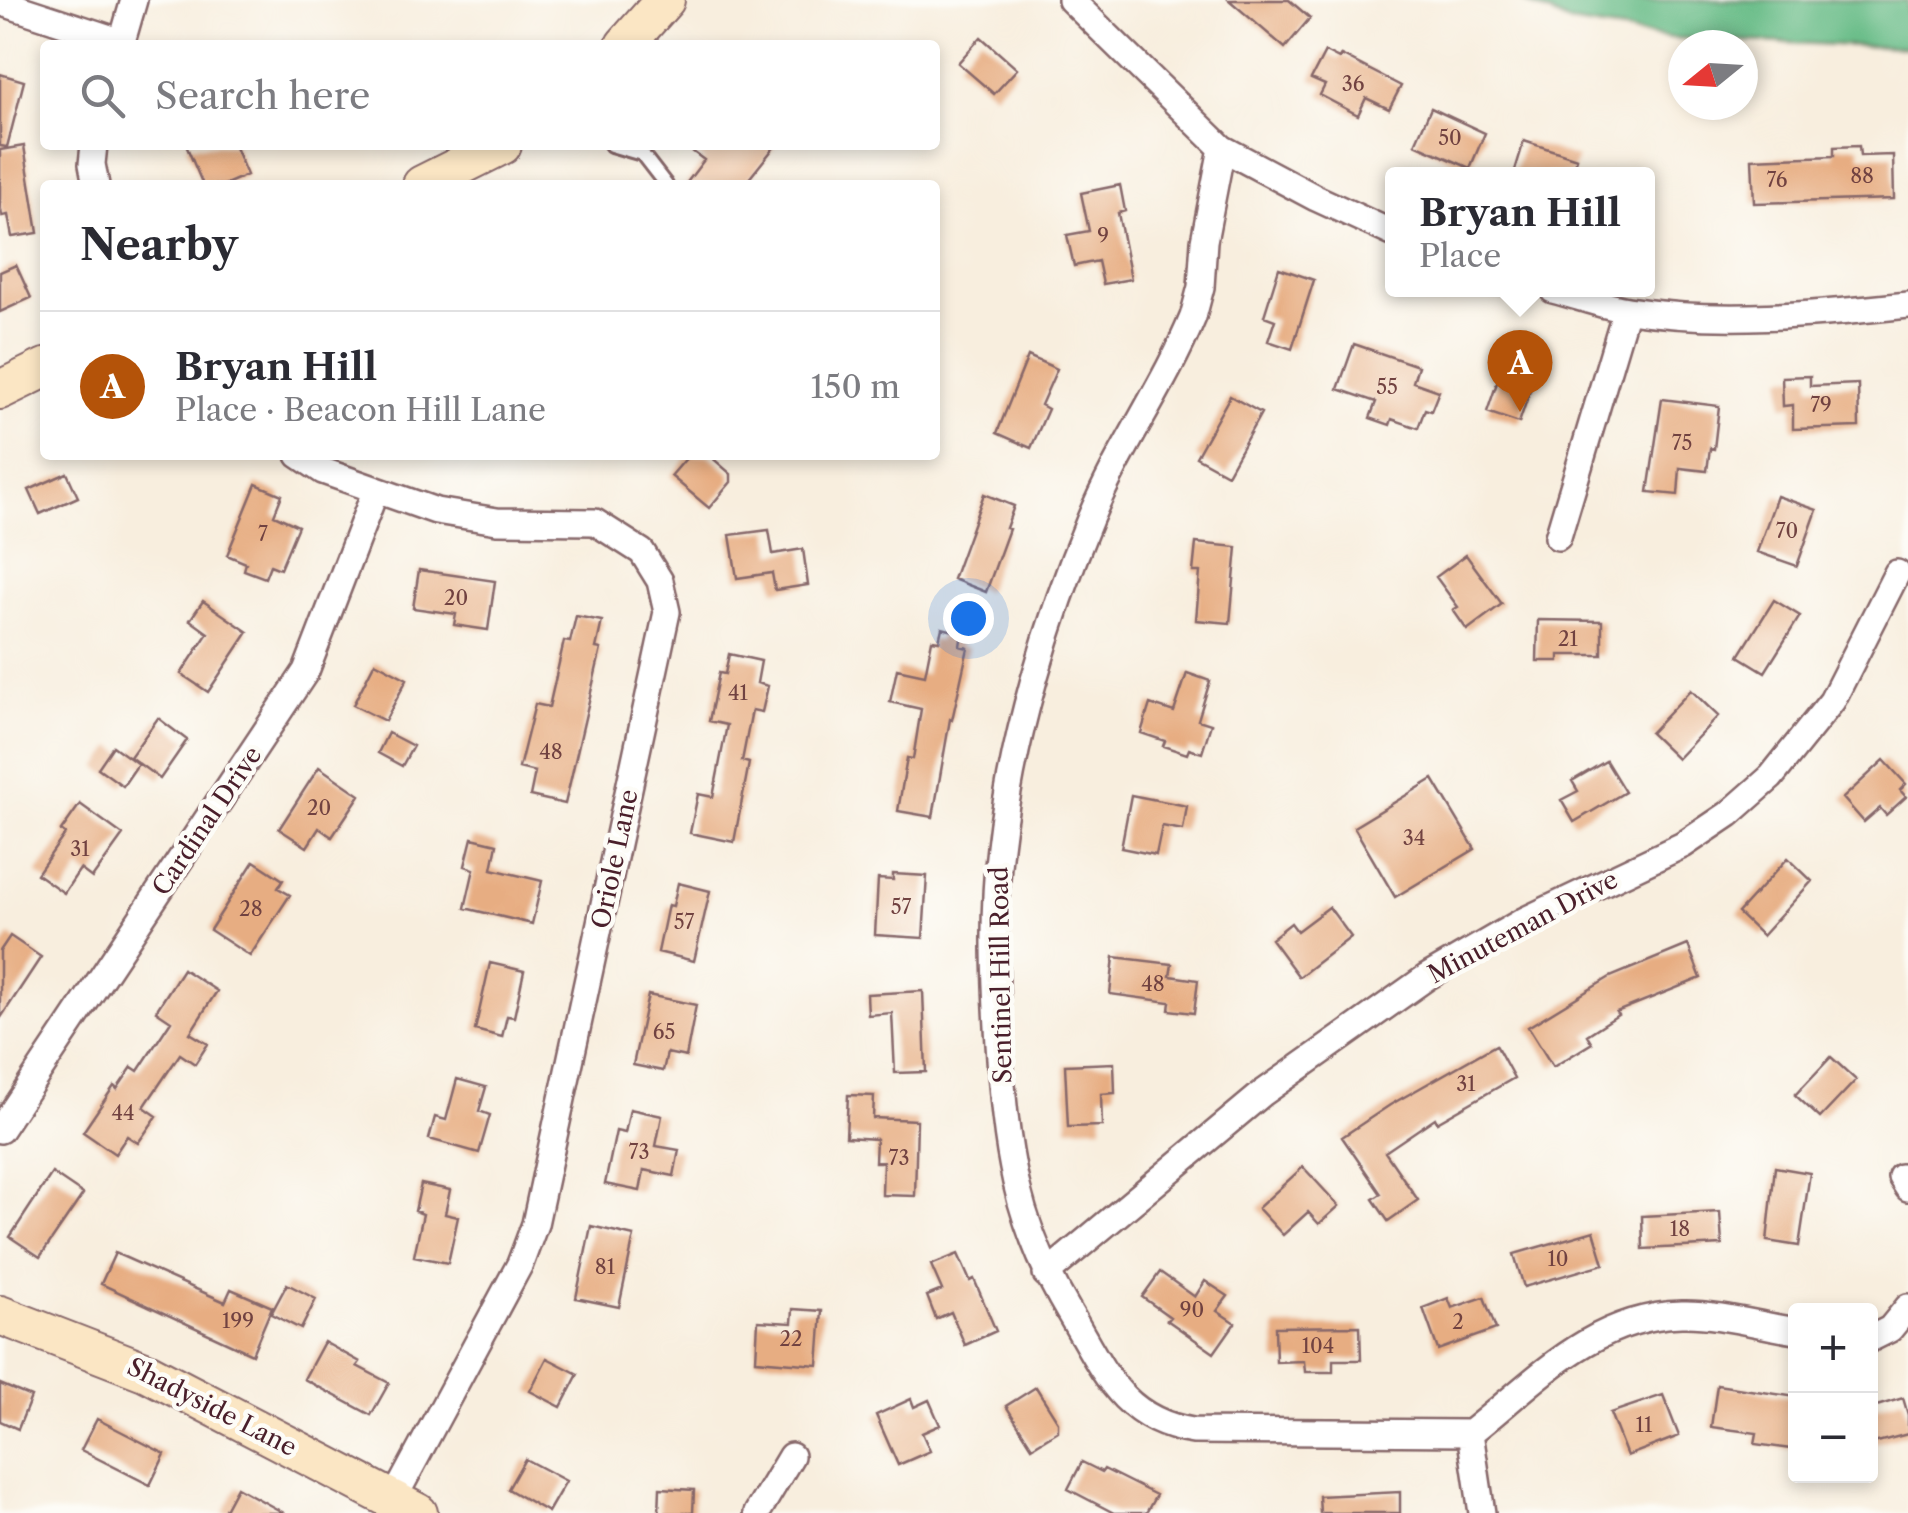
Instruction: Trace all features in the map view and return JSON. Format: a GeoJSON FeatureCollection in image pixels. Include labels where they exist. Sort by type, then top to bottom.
{"type":"FeatureCollection","features":[{"type":"Feature","properties":{"kind":"street"},"geometry":{"type":"LineString","coordinates":[[123,40],[134,0]]}},
{"type":"Feature","properties":{"kind":"street"},"geometry":{"type":"LineString","coordinates":[[630,40],[665,0]]}},
{"type":"Feature","properties":{"kind":"street"},"geometry":{"type":"LineString","coordinates":[[1071,0],[1222,148],[1316,198],[1385,229]]}},
{"type":"Feature","properties":{"kind":"street"},"geometry":{"type":"LineString","coordinates":[[0,2],[110,40]]}},
{"type":"Feature","properties":{"kind":"street","name":"Sentinel Hill Road"},"geometry":{"type":"LineString","coordinates":[[1222,148],[1193,317],[1090,518],[1031,688],[1000,848],[997,1006],[1004,1128],[1019,1201],[1046,1274],[1112,1385],[1148,1419],[1194,1431],[1470,1433]]}},
{"type":"Feature","properties":{"kind":"street"},"geometry":{"type":"LineString","coordinates":[[93,150],[95,180]]}},
{"type":"Feature","properties":{"kind":"street"},"geometry":{"type":"LineString","coordinates":[[432,180],[492,150]]}},
{"type":"Feature","properties":{"kind":"street"},"geometry":{"type":"LineString","coordinates":[[1579,297],[1626,310],[1702,315],[1815,315],[1908,305]]}},
{"type":"Feature","properties":{"kind":"street"},"geometry":{"type":"LineString","coordinates":[[1558,537],[1626,310]]}},
{"type":"Feature","properties":{"kind":"street"},"geometry":{"type":"LineString","coordinates":[[0,390],[40,370]]}},
{"type":"Feature","properties":{"kind":"street","name":"Oriole Lane"},"geometry":{"type":"LineString","coordinates":[[306,460],[323,472],[436,511],[496,521],[595,522],[642,552],[660,581],[666,612],[534,1224],[520,1264],[406,1506]]}},
{"type":"Feature","properties":{"kind":"street","name":"Cardinal Drive"},"geometry":{"type":"LineString","coordinates":[[0,1130],[306,671],[375,492]]}},
{"type":"Feature","properties":{"kind":"street","name":"Minuteman Drive"},"geometry":{"type":"LineString","coordinates":[[1046,1274],[1262,1093],[1427,976],[1525,920],[1683,845],[1729,814],[1771,777],[1832,701],[1897,574]]}},
{"type":"Feature","properties":{"kind":"street"},"geometry":{"type":"LineString","coordinates":[[1878,1335],[1890,1329],[1908,1307]]}},
{"type":"Feature","properties":{"kind":"street"},"geometry":{"type":"LineString","coordinates":[[1482,1513],[1470,1433],[1570,1350],[1624,1324],[1684,1314],[1788,1330]]}},
{"type":"Feature","properties":{"kind":"street","name":"Shadyside Lane"},"geometry":{"type":"LineString","coordinates":[[0,1315],[148,1372],[406,1506]]}},
{"type":"Feature","properties":{"kind":"street"},"geometry":{"type":"LineString","coordinates":[[757,1513],[791,1456]]}},
{"type":"Feature","properties":{"kind":"lane"},"geometry":{"type":"LineString","coordinates":[[628,150],[642,154],[662,180]]}},
{"type":"Feature","properties":{"kind":"green space"},"geometry":{"type":"Polygon","coordinates":[[[1521,0],[1908,0],[1908,48],[1758,42],[1758,30],[1668,30],[1668,37],[1570,23],[1521,0]]]}},
{"type":"Feature","properties":{"kind":"building"},"geometry":{"type":"Polygon","coordinates":[[[1229,0],[1289,0],[1310,18],[1285,48],[1229,0]]]}},
{"type":"Feature","properties":{"kind":"building"},"geometry":{"type":"Polygon","coordinates":[[[981,37],[1017,69],[994,94],[958,63],[981,37]]]}},
{"type":"Feature","properties":{"kind":"building"},"geometry":{"type":"Polygon","coordinates":[[[1325,52],[1339,59],[1341,55],[1401,86],[1389,109],[1366,98],[1358,115],[1320,95],[1325,85],[1311,79],[1325,52]]]}},
{"type":"Feature","properties":{"kind":"building"},"geometry":{"type":"Polygon","coordinates":[[[0,74],[24,81],[7,147],[0,146],[0,74]]]}},
{"type":"Feature","properties":{"kind":"building"},"geometry":{"type":"Polygon","coordinates":[[[1431,108],[1485,133],[1470,167],[1415,144],[1431,108]]]}},
{"type":"Feature","properties":{"kind":"building"},"geometry":{"type":"Polygon","coordinates":[[[1524,141],[1577,158],[1574,167],[1516,167],[1524,141]]]}},
{"type":"Feature","properties":{"kind":"building"},"geometry":{"type":"Polygon","coordinates":[[[24,146],[38,233],[12,237],[8,215],[2,216],[0,204],[0,150],[24,146]]]}},
{"type":"Feature","properties":{"kind":"building"},"geometry":{"type":"Polygon","coordinates":[[[1859,146],[1860,156],[1893,155],[1894,199],[1754,203],[1752,159],[1834,156],[1834,147],[1859,146]]]}},
{"type":"Feature","properties":{"kind":"building"},"geometry":{"type":"Polygon","coordinates":[[[188,150],[236,150],[247,175],[236,180],[201,180],[188,150]]]}},
{"type":"Feature","properties":{"kind":"building"},"geometry":{"type":"Polygon","coordinates":[[[691,150],[772,150],[748,180],[689,180],[704,160],[691,150]]]}},
{"type":"Feature","properties":{"kind":"building"},"geometry":{"type":"Polygon","coordinates":[[[1120,185],[1125,211],[1118,213],[1131,279],[1103,284],[1098,261],[1074,266],[1067,235],[1089,231],[1081,193],[1120,185]]]}},
{"type":"Feature","properties":{"kind":"building"},"geometry":{"type":"Polygon","coordinates":[[[16,265],[31,298],[0,312],[0,272],[16,265]]]}},
{"type":"Feature","properties":{"kind":"building"},"geometry":{"type":"Polygon","coordinates":[[[1279,268],[1314,280],[1292,349],[1268,341],[1275,320],[1264,316],[1279,268]]]}},
{"type":"Feature","properties":{"kind":"building"},"geometry":{"type":"Polygon","coordinates":[[[1354,344],[1418,366],[1413,382],[1439,391],[1431,411],[1425,409],[1418,428],[1392,419],[1390,425],[1370,418],[1376,402],[1338,389],[1354,344]]]}},
{"type":"Feature","properties":{"kind":"building"},"geometry":{"type":"Polygon","coordinates":[[[1028,356],[1057,369],[1041,405],[1048,409],[1031,448],[997,433],[1028,356]]]}},
{"type":"Feature","properties":{"kind":"building"},"geometry":{"type":"Polygon","coordinates":[[[1506,356],[1538,367],[1519,423],[1487,412],[1506,356]]]}},
{"type":"Feature","properties":{"kind":"building"},"geometry":{"type":"Polygon","coordinates":[[[1810,376],[1810,386],[1858,384],[1859,427],[1793,429],[1793,405],[1783,406],[1782,377],[1810,376]]]}},
{"type":"Feature","properties":{"kind":"building"},"geometry":{"type":"Polygon","coordinates":[[[1230,396],[1261,413],[1227,474],[1196,457],[1230,396]]]}},
{"type":"Feature","properties":{"kind":"building"},"geometry":{"type":"Polygon","coordinates":[[[1662,399],[1719,406],[1707,471],[1680,468],[1678,495],[1648,492],[1662,399]]]}},
{"type":"Feature","properties":{"kind":"building"},"geometry":{"type":"Polygon","coordinates":[[[685,460],[715,460],[731,474],[731,482],[709,508],[671,476],[685,460]]]}},
{"type":"Feature","properties":{"kind":"building"},"geometry":{"type":"Polygon","coordinates":[[[67,473],[78,497],[40,514],[29,490],[67,473]]]}},
{"type":"Feature","properties":{"kind":"building"},"geometry":{"type":"Polygon","coordinates":[[[256,484],[282,495],[274,515],[298,526],[280,569],[270,565],[265,578],[244,570],[246,563],[227,555],[256,484]]]}},
{"type":"Feature","properties":{"kind":"building"},"geometry":{"type":"Polygon","coordinates":[[[984,494],[1014,506],[986,592],[953,579],[984,494]]]}},
{"type":"Feature","properties":{"kind":"building"},"geometry":{"type":"Polygon","coordinates":[[[1777,496],[1817,510],[1797,566],[1757,552],[1777,496]]]}},
{"type":"Feature","properties":{"kind":"building"},"geometry":{"type":"Polygon","coordinates":[[[769,530],[773,554],[803,549],[808,585],[775,590],[772,573],[737,578],[730,535],[769,530]]]}},
{"type":"Feature","properties":{"kind":"building"},"geometry":{"type":"Polygon","coordinates":[[[1196,543],[1237,547],[1230,623],[1196,620],[1200,572],[1193,572],[1196,543]]]}},
{"type":"Feature","properties":{"kind":"building"},"geometry":{"type":"Polygon","coordinates":[[[1466,555],[1502,604],[1467,630],[1453,610],[1458,607],[1436,577],[1466,555]]]}},
{"type":"Feature","properties":{"kind":"building"},"geometry":{"type":"Polygon","coordinates":[[[419,570],[495,581],[488,630],[454,625],[456,614],[413,608],[419,570]]]}},
{"type":"Feature","properties":{"kind":"building"},"geometry":{"type":"Polygon","coordinates":[[[1774,600],[1800,616],[1765,672],[1739,656],[1774,600]]]}},
{"type":"Feature","properties":{"kind":"building"},"geometry":{"type":"Polygon","coordinates":[[[203,601],[248,632],[208,692],[181,674],[208,633],[190,620],[203,601]]]}},
{"type":"Feature","properties":{"kind":"building"},"geometry":{"type":"Polygon","coordinates":[[[576,616],[602,621],[596,648],[601,649],[565,804],[530,796],[535,772],[519,768],[535,704],[549,707],[564,641],[570,642],[576,616]]]}},
{"type":"Feature","properties":{"kind":"building"},"geometry":{"type":"Polygon","coordinates":[[[1538,620],[1602,621],[1602,655],[1559,655],[1559,661],[1537,661],[1538,620]]]}},
{"type":"Feature","properties":{"kind":"building"},"geometry":{"type":"Polygon","coordinates":[[[942,628],[962,633],[960,646],[968,648],[950,719],[933,817],[898,811],[907,758],[913,759],[921,709],[890,702],[897,669],[925,675],[932,640],[939,641],[942,628]]]}},
{"type":"Feature","properties":{"kind":"building"},"geometry":{"type":"Polygon","coordinates":[[[729,654],[761,661],[757,683],[768,686],[762,712],[752,710],[742,761],[749,763],[734,842],[690,833],[698,794],[713,797],[727,725],[709,721],[719,673],[725,674],[729,654]]]}},
{"type":"Feature","properties":{"kind":"building"},"geometry":{"type":"Polygon","coordinates":[[[375,662],[407,679],[385,721],[353,705],[375,662]]]}},
{"type":"Feature","properties":{"kind":"building"},"geometry":{"type":"Polygon","coordinates":[[[1187,673],[1210,681],[1198,720],[1211,724],[1202,753],[1189,749],[1187,754],[1141,733],[1150,704],[1174,712],[1187,673]]]}},
{"type":"Feature","properties":{"kind":"building"},"geometry":{"type":"Polygon","coordinates":[[[1691,690],[1718,716],[1677,759],[1650,733],[1691,690]]]}},
{"type":"Feature","properties":{"kind":"building"},"geometry":{"type":"Polygon","coordinates":[[[158,718],[187,740],[160,779],[130,757],[158,718]]]}},
{"type":"Feature","properties":{"kind":"building"},"geometry":{"type":"Polygon","coordinates":[[[388,733],[413,746],[402,766],[378,753],[388,733]]]}},
{"type":"Feature","properties":{"kind":"building"},"geometry":{"type":"Polygon","coordinates":[[[113,746],[138,764],[123,786],[98,768],[113,746]]]}},
{"type":"Feature","properties":{"kind":"building"},"geometry":{"type":"Polygon","coordinates":[[[1884,760],[1906,784],[1900,790],[1906,797],[1886,815],[1880,808],[1864,822],[1843,798],[1884,760]]]}},
{"type":"Feature","properties":{"kind":"building"},"geometry":{"type":"Polygon","coordinates":[[[1606,761],[1625,792],[1574,822],[1561,800],[1578,791],[1572,781],[1606,761]]]}},
{"type":"Feature","properties":{"kind":"building"},"geometry":{"type":"Polygon","coordinates":[[[319,767],[360,795],[332,837],[319,828],[307,847],[279,829],[319,767]]]}},
{"type":"Feature","properties":{"kind":"building"},"geometry":{"type":"Polygon","coordinates":[[[1433,779],[1475,849],[1395,897],[1354,827],[1433,779]]]}},
{"type":"Feature","properties":{"kind":"building"},"geometry":{"type":"Polygon","coordinates":[[[1131,795],[1187,806],[1183,830],[1162,826],[1156,855],[1121,848],[1131,795]]]}},
{"type":"Feature","properties":{"kind":"building"},"geometry":{"type":"Polygon","coordinates":[[[80,804],[123,835],[92,878],[80,869],[64,893],[37,874],[80,804]]]}},
{"type":"Feature","properties":{"kind":"building"},"geometry":{"type":"Polygon","coordinates":[[[472,838],[497,844],[492,869],[542,881],[532,924],[465,908],[474,869],[465,866],[472,838]]]}},
{"type":"Feature","properties":{"kind":"building"},"geometry":{"type":"Polygon","coordinates":[[[1788,858],[1812,881],[1762,936],[1738,913],[1788,858]]]}},
{"type":"Feature","properties":{"kind":"building"},"geometry":{"type":"Polygon","coordinates":[[[254,861],[283,880],[278,888],[290,895],[250,956],[210,930],[254,861]]]}},
{"type":"Feature","properties":{"kind":"building"},"geometry":{"type":"Polygon","coordinates":[[[893,874],[927,876],[923,938],[875,935],[878,879],[893,880],[893,874]]]}},
{"type":"Feature","properties":{"kind":"building"},"geometry":{"type":"Polygon","coordinates":[[[678,883],[710,891],[694,961],[658,952],[668,905],[673,906],[678,883]]]}},
{"type":"Feature","properties":{"kind":"building"},"geometry":{"type":"Polygon","coordinates":[[[1329,907],[1351,937],[1299,977],[1271,939],[1291,923],[1297,931],[1329,907]]]}},
{"type":"Feature","properties":{"kind":"building"},"geometry":{"type":"Polygon","coordinates":[[[10,936],[41,957],[0,1019],[0,951],[10,936]]]}},
{"type":"Feature","properties":{"kind":"building"},"geometry":{"type":"Polygon","coordinates":[[[1688,945],[1701,978],[1616,1012],[1618,1015],[1587,1035],[1592,1043],[1553,1067],[1528,1027],[1610,977],[1688,945]]]}},
{"type":"Feature","properties":{"kind":"building"},"geometry":{"type":"Polygon","coordinates":[[[1114,957],[1172,964],[1170,976],[1198,980],[1194,1013],[1169,1010],[1170,1002],[1110,994],[1114,957]]]}},
{"type":"Feature","properties":{"kind":"building"},"geometry":{"type":"Polygon","coordinates":[[[490,963],[524,971],[514,1017],[507,1016],[502,1037],[475,1030],[490,963]]]}},
{"type":"Feature","properties":{"kind":"building"},"geometry":{"type":"Polygon","coordinates":[[[183,969],[217,991],[190,1033],[208,1044],[195,1064],[180,1054],[144,1107],[157,1116],[138,1143],[127,1136],[115,1154],[83,1132],[114,1086],[117,1089],[132,1067],[138,1071],[171,1021],[156,1011],[183,969]]]}},
{"type":"Feature","properties":{"kind":"building"},"geometry":{"type":"Polygon","coordinates":[[[923,991],[926,1072],[895,1073],[892,1013],[868,1015],[867,994],[923,991]]]}},
{"type":"Feature","properties":{"kind":"building"},"geometry":{"type":"Polygon","coordinates":[[[648,995],[696,1005],[686,1057],[667,1053],[663,1071],[633,1065],[648,995]]]}},
{"type":"Feature","properties":{"kind":"building"},"geometry":{"type":"Polygon","coordinates":[[[1496,1045],[1514,1078],[1437,1122],[1435,1118],[1385,1152],[1418,1200],[1388,1221],[1373,1199],[1381,1194],[1342,1137],[1496,1045]]]}},
{"type":"Feature","properties":{"kind":"building"},"geometry":{"type":"Polygon","coordinates":[[[1831,1057],[1856,1080],[1820,1118],[1795,1095],[1831,1057]]]}},
{"type":"Feature","properties":{"kind":"building"},"geometry":{"type":"Polygon","coordinates":[[[1114,1063],[1115,1093],[1101,1094],[1102,1126],[1068,1127],[1065,1065],[1114,1063]]]}},
{"type":"Feature","properties":{"kind":"building"},"geometry":{"type":"Polygon","coordinates":[[[457,1079],[486,1087],[479,1111],[490,1115],[479,1153],[429,1139],[435,1117],[446,1120],[457,1079]]]}},
{"type":"Feature","properties":{"kind":"building"},"geometry":{"type":"Polygon","coordinates":[[[848,1095],[874,1096],[873,1118],[917,1120],[915,1196],[882,1195],[883,1162],[875,1162],[876,1139],[846,1137],[848,1095]]]}},
{"type":"Feature","properties":{"kind":"building"},"geometry":{"type":"Polygon","coordinates":[[[630,1109],[662,1116],[656,1146],[679,1150],[674,1176],[644,1170],[640,1191],[605,1184],[616,1131],[625,1133],[630,1109]]]}},
{"type":"Feature","properties":{"kind":"building"},"geometry":{"type":"Polygon","coordinates":[[[1303,1167],[1339,1206],[1319,1224],[1308,1212],[1283,1235],[1258,1208],[1303,1167]]]}},
{"type":"Feature","properties":{"kind":"building"},"geometry":{"type":"Polygon","coordinates":[[[1775,1167],[1810,1173],[1799,1246],[1767,1241],[1775,1167]]]}},
{"type":"Feature","properties":{"kind":"building"},"geometry":{"type":"Polygon","coordinates":[[[52,1173],[83,1194],[40,1257],[10,1237],[52,1173]]]}},
{"type":"Feature","properties":{"kind":"building"},"geometry":{"type":"Polygon","coordinates":[[[421,1184],[450,1190],[445,1214],[458,1217],[448,1263],[414,1256],[423,1214],[415,1211],[421,1184]]]}},
{"type":"Feature","properties":{"kind":"building"},"geometry":{"type":"Polygon","coordinates":[[[1720,1212],[1722,1245],[1643,1249],[1642,1216],[1720,1212]]]}},
{"type":"Feature","properties":{"kind":"building"},"geometry":{"type":"Polygon","coordinates":[[[591,1226],[634,1236],[619,1307],[576,1298],[591,1226]]]}},
{"type":"Feature","properties":{"kind":"building"},"geometry":{"type":"Polygon","coordinates":[[[1594,1231],[1604,1264],[1524,1287],[1514,1254],[1594,1231]]]}},
{"type":"Feature","properties":{"kind":"building"},"geometry":{"type":"Polygon","coordinates":[[[115,1253],[225,1302],[231,1289],[272,1307],[252,1354],[101,1284],[115,1253]]]}},
{"type":"Feature","properties":{"kind":"building"},"geometry":{"type":"Polygon","coordinates":[[[958,1254],[970,1281],[974,1279],[996,1331],[965,1345],[951,1312],[936,1319],[927,1296],[942,1290],[931,1265],[958,1254]]]}},
{"type":"Feature","properties":{"kind":"building"},"geometry":{"type":"Polygon","coordinates":[[[1160,1272],[1195,1297],[1205,1281],[1228,1296],[1217,1311],[1235,1323],[1214,1353],[1142,1297],[1160,1272]]]}},
{"type":"Feature","properties":{"kind":"building"},"geometry":{"type":"Polygon","coordinates":[[[287,1284],[316,1299],[301,1329],[271,1314],[287,1284]]]}},
{"type":"Feature","properties":{"kind":"building"},"geometry":{"type":"Polygon","coordinates":[[[1484,1297],[1496,1329],[1438,1350],[1423,1308],[1448,1298],[1452,1308],[1484,1297]]]}},
{"type":"Feature","properties":{"kind":"building"},"geometry":{"type":"Polygon","coordinates":[[[793,1309],[822,1311],[818,1365],[756,1360],[758,1321],[792,1323],[793,1309]]]}},
{"type":"Feature","properties":{"kind":"building"},"geometry":{"type":"Polygon","coordinates":[[[1360,1326],[1361,1360],[1333,1360],[1333,1372],[1305,1372],[1304,1361],[1276,1362],[1275,1327],[1360,1326]]]}},
{"type":"Feature","properties":{"kind":"building"},"geometry":{"type":"Polygon","coordinates":[[[324,1342],[389,1383],[371,1415],[304,1379],[324,1342]]]}},
{"type":"Feature","properties":{"kind":"building"},"geometry":{"type":"Polygon","coordinates":[[[547,1358],[578,1374],[561,1407],[530,1391],[547,1358]]]}},
{"type":"Feature","properties":{"kind":"building"},"geometry":{"type":"Polygon","coordinates":[[[0,1384],[31,1397],[18,1429],[0,1421],[0,1384]]]}},
{"type":"Feature","properties":{"kind":"building"},"geometry":{"type":"Polygon","coordinates":[[[1717,1385],[1788,1396],[1788,1449],[1755,1444],[1757,1433],[1711,1427],[1717,1385]]]}},
{"type":"Feature","properties":{"kind":"building"},"geometry":{"type":"Polygon","coordinates":[[[1036,1387],[1058,1422],[1058,1431],[1032,1447],[1006,1406],[1036,1387]]]}},
{"type":"Feature","properties":{"kind":"building"},"geometry":{"type":"Polygon","coordinates":[[[1663,1395],[1679,1436],[1627,1456],[1610,1413],[1663,1395]]]}},
{"type":"Feature","properties":{"kind":"building"},"geometry":{"type":"Polygon","coordinates":[[[1903,1398],[1908,1434],[1878,1442],[1878,1406],[1903,1398]]]}},
{"type":"Feature","properties":{"kind":"building"},"geometry":{"type":"Polygon","coordinates":[[[911,1399],[914,1407],[929,1400],[940,1425],[922,1433],[930,1451],[898,1465],[876,1415],[911,1399]]]}},
{"type":"Feature","properties":{"kind":"building"},"geometry":{"type":"Polygon","coordinates":[[[97,1419],[165,1454],[150,1485],[81,1450],[97,1419]]]}},
{"type":"Feature","properties":{"kind":"building"},"geometry":{"type":"Polygon","coordinates":[[[525,1459],[566,1481],[548,1512],[508,1489],[525,1459]]]}},
{"type":"Feature","properties":{"kind":"building"},"geometry":{"type":"Polygon","coordinates":[[[1082,1462],[1156,1495],[1146,1513],[1114,1513],[1068,1489],[1082,1462]]]}},
{"type":"Feature","properties":{"kind":"building"},"geometry":{"type":"Polygon","coordinates":[[[237,1487],[284,1513],[223,1513],[237,1487]]]}},
{"type":"Feature","properties":{"kind":"building"},"geometry":{"type":"Polygon","coordinates":[[[660,1488],[694,1490],[693,1513],[659,1513],[660,1488]]]}},
{"type":"Feature","properties":{"kind":"building"},"geometry":{"type":"Polygon","coordinates":[[[1400,1492],[1400,1513],[1320,1513],[1319,1496],[1400,1492]]]}},
{"type":"Feature","properties":{"kind":"place","name":"Bryan Hill"},"geometry":{"type":"Point","coordinates":[1520,412]}}]}
